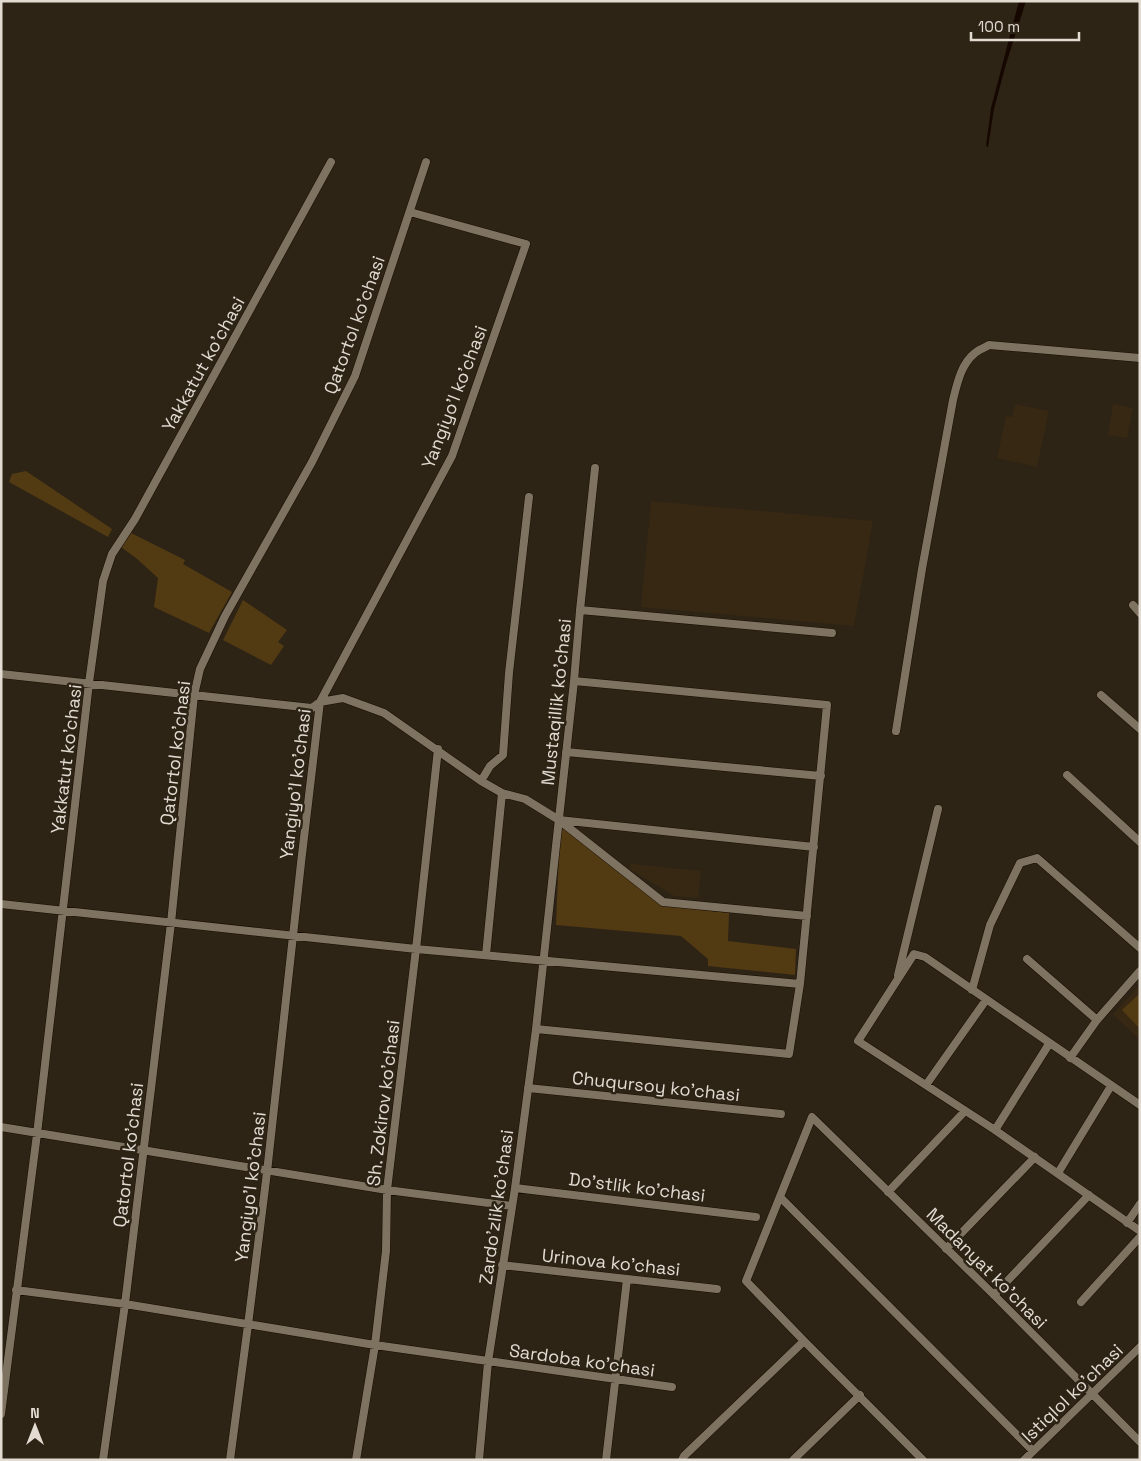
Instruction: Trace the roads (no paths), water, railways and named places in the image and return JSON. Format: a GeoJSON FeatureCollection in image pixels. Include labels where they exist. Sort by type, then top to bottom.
{"type":"FeatureCollection","features":[{"type":"Feature","properties":{"kind":"street","name":"Yakkatut ko'chasi"},"geometry":{"type":"LineString","coordinates":[[1,1414],[5,1355],[16,1290],[37,1134],[89,683],[103,581],[112,554],[135,519],[331,162]]}},
{"type":"Feature","properties":{"kind":"street","name":"Qatortol ko'chasi"},"geometry":{"type":"LineString","coordinates":[[103,1460],[144,1150],[171,923],[194,695],[200,669],[225,616],[312,462],[355,376],[426,162]]}},
{"type":"Feature","properties":{"kind":"street","name":"Yangiyo'l ko'chasi"},"geometry":{"type":"LineString","coordinates":[[230,1460],[267,1172],[320,702],[452,456],[526,244],[410,212]]}},
{"type":"Feature","properties":{"kind":"street"},"geometry":{"type":"LineString","coordinates":[[896,731],[922,569],[950,419],[958,380],[966,363],[975,352],[989,345],[1140,358]]}},
{"type":"Feature","properties":{"kind":"street"},"geometry":{"type":"LineString","coordinates":[[580,610],[596,468]]}},
{"type":"Feature","properties":{"kind":"street"},"geometry":{"type":"LineString","coordinates":[[481,781],[490,766],[503,755],[509,673],[529,497]]}},
{"type":"Feature","properties":{"kind":"street"},"geometry":{"type":"LineString","coordinates":[[1133,605],[1140,613]]}},
{"type":"Feature","properties":{"kind":"street","name":"Mustaqillik ko'chasi"},"geometry":{"type":"LineString","coordinates":[[544,959],[580,610],[832,633]]}},
{"type":"Feature","properties":{"kind":"street"},"geometry":{"type":"LineString","coordinates":[[1,674],[312,708],[320,702],[343,698],[384,714],[481,781],[502,793],[525,799],[559,820],[663,902],[807,916]]}},
{"type":"Feature","properties":{"kind":"street"},"geometry":{"type":"LineString","coordinates":[[536,1029],[789,1054],[800,984],[827,706],[574,681]]}},
{"type":"Feature","properties":{"kind":"street"},"geometry":{"type":"LineString","coordinates":[[1101,695],[1140,730]]}},
{"type":"Feature","properties":{"kind":"street","name":"Sh. Zokirov ko'chasi"},"geometry":{"type":"LineString","coordinates":[[356,1460],[375,1345],[386,1251],[387,1190],[438,750]]}},
{"type":"Feature","properties":{"kind":"street"},"geometry":{"type":"LineString","coordinates":[[566,752],[821,776]]}},
{"type":"Feature","properties":{"kind":"street"},"geometry":{"type":"LineString","coordinates":[[1068,775],[1140,842]]}},
{"type":"Feature","properties":{"kind":"street"},"geometry":{"type":"LineString","coordinates":[[486,954],[502,793]]}},
{"type":"Feature","properties":{"kind":"street"},"geometry":{"type":"LineString","coordinates":[[896,981],[938,809]]}},
{"type":"Feature","properties":{"kind":"street"},"geometry":{"type":"LineString","coordinates":[[559,820],[814,847]]}},
{"type":"Feature","properties":{"kind":"street"},"geometry":{"type":"LineString","coordinates":[[972,990],[990,925],[1020,862],[1037,858],[1140,948]]}},
{"type":"Feature","properties":{"kind":"street"},"geometry":{"type":"LineString","coordinates":[[1,904],[416,949],[544,959],[800,984]]}},
{"type":"Feature","properties":{"kind":"street"},"geometry":{"type":"LineString","coordinates":[[1140,1105],[924,957],[914,954],[858,1041],[995,1130],[1140,1231]]}},
{"type":"Feature","properties":{"kind":"street","name":"Zardo'zlik ko'chasi"},"geometry":{"type":"LineString","coordinates":[[479,1460],[488,1362],[515,1188],[544,959]]}},
{"type":"Feature","properties":{"kind":"street"},"geometry":{"type":"LineString","coordinates":[[1026,959],[1097,1020]]}},
{"type":"Feature","properties":{"kind":"street"},"geometry":{"type":"LineString","coordinates":[[1070,1058],[1097,1020],[1140,971]]}},
{"type":"Feature","properties":{"kind":"street"},"geometry":{"type":"LineString","coordinates":[[926,1085],[986,1000]]}},
{"type":"Feature","properties":{"kind":"street"},"geometry":{"type":"LineString","coordinates":[[995,1130],[1050,1044]]}},
{"type":"Feature","properties":{"kind":"street"},"geometry":{"type":"LineString","coordinates":[[1058,1173],[1111,1086]]}},
{"type":"Feature","properties":{"kind":"street","name":"Chuqursoy ko'chasi"},"geometry":{"type":"LineString","coordinates":[[528,1088],[781,1114]]}},
{"type":"Feature","properties":{"kind":"street"},"geometry":{"type":"LineString","coordinates":[[888,1192],[964,1111]]}},
{"type":"Feature","properties":{"kind":"street","name":"Madanyat ko'chasi"},"geometry":{"type":"LineString","coordinates":[[780,1197],[812,1117],[1140,1442]]}},
{"type":"Feature","properties":{"kind":"street"},"geometry":{"type":"LineString","coordinates":[[1,1127],[267,1172],[512,1206]]}},
{"type":"Feature","properties":{"kind":"street"},"geometry":{"type":"LineString","coordinates":[[946,1249],[1035,1157]]}},
{"type":"Feature","properties":{"kind":"street","name":"Do'stlik ko'chasi"},"geometry":{"type":"LineString","coordinates":[[515,1188],[756,1216]]}},
{"type":"Feature","properties":{"kind":"street"},"geometry":{"type":"LineString","coordinates":[[994,1296],[1089,1195]]}},
{"type":"Feature","properties":{"kind":"street"},"geometry":{"type":"LineString","coordinates":[[924,1460],[746,1281],[780,1197],[1033,1451]]}},
{"type":"Feature","properties":{"kind":"street"},"geometry":{"type":"LineString","coordinates":[[1127,1223],[1140,1204]]}},
{"type":"Feature","properties":{"kind":"street"},"geometry":{"type":"LineString","coordinates":[[1081,1302],[1140,1237]]}},
{"type":"Feature","properties":{"kind":"street","name":"Urinova ko'chasi"},"geometry":{"type":"LineString","coordinates":[[502,1265],[717,1290]]}},
{"type":"Feature","properties":{"kind":"street"},"geometry":{"type":"LineString","coordinates":[[606,1460],[627,1279]]}},
{"type":"Feature","properties":{"kind":"street","name":"Sardoba ko'chasi"},"geometry":{"type":"LineString","coordinates":[[16,1290],[125,1304],[375,1345],[672,1388]]}},
{"type":"Feature","properties":{"kind":"street"},"geometry":{"type":"LineString","coordinates":[[684,1458],[804,1341]]}},
{"type":"Feature","properties":{"kind":"street","name":"Istiqlol ko'chasi"},"geometry":{"type":"LineString","coordinates":[[1024,1460],[1140,1347]]}},
{"type":"Feature","properties":{"kind":"street"},"geometry":{"type":"LineString","coordinates":[[793,1460],[860,1396]]}},
{"type":"Feature","properties":{"kind":"street"},"geometry":{"type":"LineString","coordinates":[[911,1460],[917,1454]]}}]}
